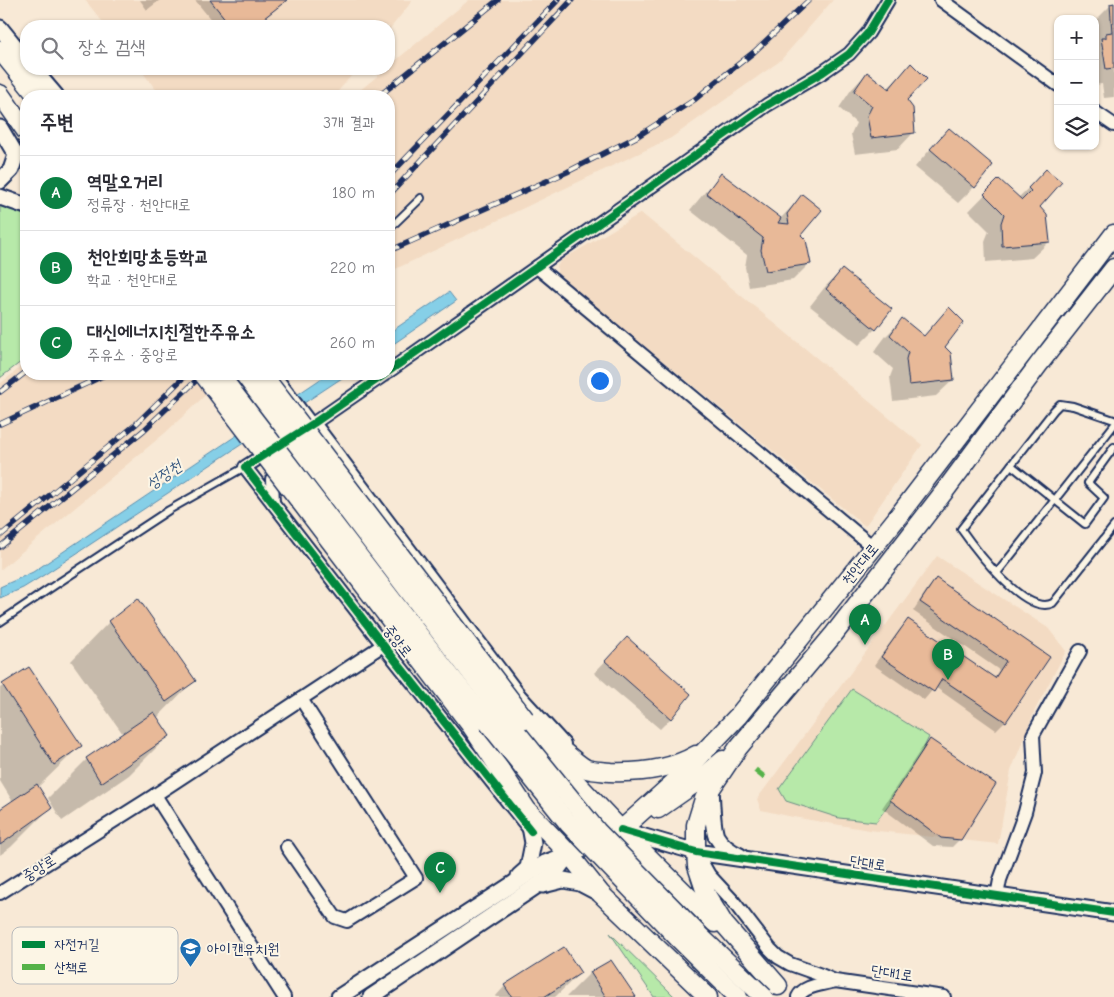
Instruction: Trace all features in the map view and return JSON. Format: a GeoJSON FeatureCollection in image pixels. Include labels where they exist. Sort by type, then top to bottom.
{"type":"FeatureCollection","features":[{"type":"Feature","properties":{"kind":"main road"},"geometry":{"type":"LineString","coordinates":[[0,50],[31,90]]}},
{"type":"Feature","properties":{"kind":"main road"},"geometry":{"type":"LineString","coordinates":[[0,93],[20,118]]}},
{"type":"Feature","properties":{"kind":"main road"},"geometry":{"type":"LineString","coordinates":[[0,93],[20,122]]}},
{"type":"Feature","properties":{"kind":"main road","name":"천안대로"},"geometry":{"type":"LineString","coordinates":[[569,854],[621,830],[680,777],[738,716],[896,519],[1114,234]]}},
{"type":"Feature","properties":{"kind":"main road","name":"천안대로"},"geometry":{"type":"LineString","coordinates":[[738,748],[840,627],[1114,268]]}},
{"type":"Feature","properties":{"kind":"main road"},"geometry":{"type":"LineString","coordinates":[[208,380],[472,727],[527,810],[569,854],[601,894],[708,997]]}},
{"type":"Feature","properties":{"kind":"main road"},"geometry":{"type":"LineString","coordinates":[[224,380],[449,674],[562,815],[678,938],[738,997]]}},
{"type":"Feature","properties":{"kind":"main road"},"geometry":{"type":"LineString","coordinates":[[249,380],[506,719],[597,831],[701,937],[764,997]]}},
{"type":"Feature","properties":{"kind":"main road"},"geometry":{"type":"LineString","coordinates":[[267,380],[570,776],[621,830],[784,991]]}},
{"type":"Feature","properties":{"kind":"main road"},"geometry":{"type":"LineString","coordinates":[[525,719],[586,768],[602,771],[628,773],[655,770],[685,762],[706,750]]}},
{"type":"Feature","properties":{"kind":"main road"},"geometry":{"type":"LineString","coordinates":[[738,748],[704,799],[696,825],[697,866],[707,896],[724,924],[784,991]]}},
{"type":"Feature","properties":{"kind":"main road"},"geometry":{"type":"LineString","coordinates":[[621,830],[664,805],[701,779],[738,748]]}},
{"type":"Feature","properties":{"kind":"street"},"geometry":{"type":"LineString","coordinates":[[395,367],[767,105],[823,72],[849,54],[868,32],[888,0]]}},
{"type":"Feature","properties":{"kind":"street"},"geometry":{"type":"LineString","coordinates":[[941,0],[1054,82]]}},
{"type":"Feature","properties":{"kind":"street"},"geometry":{"type":"LineString","coordinates":[[0,28],[20,53]]}},
{"type":"Feature","properties":{"kind":"street"},"geometry":{"type":"LineString","coordinates":[[38,75],[51,90]]}},
{"type":"Feature","properties":{"kind":"street"},"geometry":{"type":"LineString","coordinates":[[1099,115],[1114,125]]}},
{"type":"Feature","properties":{"kind":"street"},"geometry":{"type":"LineString","coordinates":[[0,128],[16,155],[11,170],[0,181]]}},
{"type":"Feature","properties":{"kind":"street"},"geometry":{"type":"LineString","coordinates":[[0,197],[20,204]]}},
{"type":"Feature","properties":{"kind":"street"},"geometry":{"type":"LineString","coordinates":[[537,267],[873,547]]}},
{"type":"Feature","properties":{"kind":"street"},"geometry":{"type":"LineString","coordinates":[[245,467],[314,424],[376,380]]}},
{"type":"Feature","properties":{"kind":"street"},"geometry":{"type":"LineString","coordinates":[[314,424],[520,696],[586,768]]}},
{"type":"Feature","properties":{"kind":"street"},"geometry":{"type":"LineString","coordinates":[[273,503],[272,479],[293,455],[314,424]]}},
{"type":"Feature","properties":{"kind":"street"},"geometry":{"type":"LineString","coordinates":[[293,455],[310,448],[338,455]]}},
{"type":"Feature","properties":{"kind":"street","name":"중앙로"},"geometry":{"type":"LineString","coordinates":[[245,467],[531,831]]}},
{"type":"Feature","properties":{"kind":"street","name":"중앙로"},"geometry":{"type":"LineString","coordinates":[[0,893],[155,795],[383,645]]}},
{"type":"Feature","properties":{"kind":"street"},"geometry":{"type":"LineString","coordinates":[[997,896],[1000,880],[1025,812],[1035,773],[1033,735],[1080,651]]}},
{"type":"Feature","properties":{"kind":"street"},"geometry":{"type":"LineString","coordinates":[[287,847],[335,917],[347,921],[416,878],[301,700]]}},
{"type":"Feature","properties":{"kind":"street"},"geometry":{"type":"LineString","coordinates":[[711,788],[713,817],[717,836],[729,851],[746,859]]}},
{"type":"Feature","properties":{"kind":"street"},"geometry":{"type":"LineString","coordinates":[[155,795],[284,997]]}},
{"type":"Feature","properties":{"kind":"street"},"geometry":{"type":"LineString","coordinates":[[503,891],[528,868],[533,843],[527,810]]}},
{"type":"Feature","properties":{"kind":"street","name":"단대로"},"geometry":{"type":"LineString","coordinates":[[621,830],[696,852],[1114,913]]}},
{"type":"Feature","properties":{"kind":"street"},"geometry":{"type":"LineString","coordinates":[[696,852],[709,875],[733,901],[770,950],[790,964],[835,981]]}},
{"type":"Feature","properties":{"kind":"street"},"geometry":{"type":"LineString","coordinates":[[371,997],[554,874],[569,854]]}},
{"type":"Feature","properties":{"kind":"street"},"geometry":{"type":"LineString","coordinates":[[339,997],[545,863],[569,854]]}},
{"type":"Feature","properties":{"kind":"street"},"geometry":{"type":"LineString","coordinates":[[534,888],[563,880],[580,883],[601,894]]}},
{"type":"Feature","properties":{"kind":"street"},"geometry":{"type":"LineString","coordinates":[[798,997],[801,992],[809,987],[835,981]]}},
{"type":"Feature","properties":{"kind":"street","name":"단대1로"},"geometry":{"type":"LineString","coordinates":[[835,981],[944,997]]}},
{"type":"Feature","properties":{"kind":"lane"},"geometry":{"type":"LineString","coordinates":[[395,223],[421,198]]}},
{"type":"Feature","properties":{"kind":"lane"},"geometry":{"type":"LineString","coordinates":[[281,380],[314,424]]}},
{"type":"Feature","properties":{"kind":"lane"},"geometry":{"type":"LineString","coordinates":[[1114,420],[1073,406],[1060,404],[961,529],[977,551],[1009,586],[1027,599],[1037,604],[1048,606],[1054,603],[1114,526]]}},
{"type":"Feature","properties":{"kind":"lane"},"geometry":{"type":"LineString","coordinates":[[997,573],[1114,425]]}},
{"type":"Feature","properties":{"kind":"lane"},"geometry":{"type":"LineString","coordinates":[[1011,465],[1085,524],[1104,498],[1088,483],[1114,447]]}},
{"type":"Feature","properties":{"kind":"lane"},"geometry":{"type":"LineString","coordinates":[[0,622],[169,510],[245,467]]}},
{"type":"Feature","properties":{"kind":"shaded area"},"geometry":{"type":"Polygon","coordinates":[[[85,0],[413,0],[395,22],[395,20],[101,20],[85,0]]]}},
{"type":"Feature","properties":{"kind":"shaded area"},"geometry":{"type":"Polygon","coordinates":[[[469,0],[833,0],[780,61],[671,138],[395,269],[395,90],[360,90],[379,75],[395,75],[395,61],[469,0]]]}},
{"type":"Feature","properties":{"kind":"shaded area"},"geometry":{"type":"Polygon","coordinates":[[[145,75],[352,75],[339,90],[156,90],[145,75]]]}},
{"type":"Feature","properties":{"kind":"shaded area"},"geometry":{"type":"Polygon","coordinates":[[[641,213],[922,445],[865,526],[557,275],[557,267],[560,261],[641,213]]]}},
{"type":"Feature","properties":{"kind":"shaded area"},"geometry":{"type":"Polygon","coordinates":[[[20,368],[20,380],[222,380],[165,433],[0,570],[0,384],[20,368]]]}},
{"type":"Feature","properties":{"kind":"shaded area"},"geometry":{"type":"Polygon","coordinates":[[[937,556],[1048,628],[1066,651],[1035,710],[1011,771],[998,844],[869,830],[761,810],[757,799],[937,556]]]}},
{"type":"Feature","properties":{"kind":"green space"},"geometry":{"type":"Polygon","coordinates":[[[0,206],[20,211],[20,363],[0,378],[0,206]]]}},
{"type":"Feature","properties":{"kind":"green space"},"geometry":{"type":"Polygon","coordinates":[[[852,689],[929,737],[912,772],[876,822],[839,818],[786,801],[779,789],[852,689]]]}},
{"type":"Feature","properties":{"kind":"green space"},"geometry":{"type":"Polygon","coordinates":[[[610,933],[675,997],[654,997],[610,933]]]}},
{"type":"Feature","properties":{"kind":"water"},"geometry":{"type":"Polygon","coordinates":[[[449,292],[456,301],[395,343],[395,329],[449,292]]]}},
{"type":"Feature","properties":{"kind":"water"},"geometry":{"type":"Polygon","coordinates":[[[319,380],[339,380],[44,575],[23,588],[0,598],[0,587],[33,572],[319,380]]]}},
{"type":"Feature","properties":{"kind":"building"},"geometry":{"type":"Polygon","coordinates":[[[210,0],[287,0],[262,20],[226,20],[210,0]]]}},
{"type":"Feature","properties":{"kind":"building"},"geometry":{"type":"Polygon","coordinates":[[[1114,3],[1114,68],[1106,69],[1101,38],[1106,38],[1106,33],[1112,32],[1110,4],[1114,3]]]}},
{"type":"Feature","properties":{"kind":"building"},"geometry":{"type":"Polygon","coordinates":[[[911,63],[927,79],[907,100],[913,108],[915,133],[871,138],[867,116],[872,106],[854,91],[867,72],[889,89],[911,63]]]}},
{"type":"Feature","properties":{"kind":"building"},"geometry":{"type":"Polygon","coordinates":[[[949,128],[993,165],[975,188],[930,149],[949,128]]]}},
{"type":"Feature","properties":{"kind":"building"},"geometry":{"type":"Polygon","coordinates":[[[1046,169],[1062,182],[1040,207],[1047,215],[1050,242],[1002,246],[1001,223],[1004,214],[984,194],[999,179],[1022,200],[1031,191],[1028,188],[1046,169]]]}},
{"type":"Feature","properties":{"kind":"building"},"geometry":{"type":"Polygon","coordinates":[[[721,173],[781,218],[778,223],[789,224],[787,214],[802,194],[822,210],[801,235],[806,240],[811,264],[766,271],[761,250],[763,238],[706,193],[721,173]]]}},
{"type":"Feature","properties":{"kind":"building"},"geometry":{"type":"Polygon","coordinates":[[[842,269],[892,309],[876,330],[826,289],[842,269]]]}},
{"type":"Feature","properties":{"kind":"building"},"geometry":{"type":"Polygon","coordinates":[[[949,307],[964,322],[945,347],[951,353],[954,380],[909,385],[906,359],[908,352],[890,335],[902,318],[924,336],[949,307]]]}},
{"type":"Feature","properties":{"kind":"building"},"geometry":{"type":"Polygon","coordinates":[[[936,578],[1050,657],[1006,722],[942,679],[934,692],[881,657],[908,619],[995,678],[1006,661],[920,602],[936,578]]]}},
{"type":"Feature","properties":{"kind":"building"},"geometry":{"type":"Polygon","coordinates":[[[138,598],[196,681],[166,702],[109,621],[138,598]]]}},
{"type":"Feature","properties":{"kind":"building"},"geometry":{"type":"Polygon","coordinates":[[[627,637],[691,694],[671,719],[605,661],[627,637]]]}},
{"type":"Feature","properties":{"kind":"building"},"geometry":{"type":"Polygon","coordinates":[[[29,667],[82,746],[54,765],[2,684],[29,667]]]}},
{"type":"Feature","properties":{"kind":"building"},"geometry":{"type":"Polygon","coordinates":[[[154,712],[170,736],[101,783],[86,758],[154,712]]]}},
{"type":"Feature","properties":{"kind":"building"},"geometry":{"type":"Polygon","coordinates":[[[930,739],[996,784],[961,840],[941,838],[890,800],[930,739]]]}},
{"type":"Feature","properties":{"kind":"building"},"geometry":{"type":"Polygon","coordinates":[[[37,784],[52,808],[0,845],[0,809],[37,784]]]}},
{"type":"Feature","properties":{"kind":"building"},"geometry":{"type":"Polygon","coordinates":[[[564,947],[581,973],[544,997],[512,997],[504,985],[564,947]]]}},
{"type":"Feature","properties":{"kind":"building"},"geometry":{"type":"Polygon","coordinates":[[[611,960],[636,997],[606,997],[590,972],[611,960]]]}},
{"type":"Feature","properties":{"kind":"railway"},"geometry":{"type":"LineString","coordinates":[[386,90],[498,0]]}},
{"type":"Feature","properties":{"kind":"railway"},"geometry":{"type":"LineString","coordinates":[[395,170],[558,0]]}},
{"type":"Feature","properties":{"kind":"railway"},"geometry":{"type":"LineString","coordinates":[[395,189],[572,0]]}},
{"type":"Feature","properties":{"kind":"railway"},"geometry":{"type":"LineString","coordinates":[[395,248],[567,172],[638,136],[694,100],[754,52],[809,0]]}},
{"type":"Feature","properties":{"kind":"railway"},"geometry":{"type":"LineString","coordinates":[[0,392],[20,377]]}},
{"type":"Feature","properties":{"kind":"railway"},"geometry":{"type":"LineString","coordinates":[[0,424],[94,380]]}},
{"type":"Feature","properties":{"kind":"railway"},"geometry":{"type":"LineString","coordinates":[[0,536],[135,425],[181,380]]}},
{"type":"Feature","properties":{"kind":"railway"},"geometry":{"type":"LineString","coordinates":[[0,547],[144,430],[197,380]]}},
{"type":"Feature","properties":{"kind":"marked path"},"geometry":{"type":"LineString","coordinates":[[755,770],[765,778]]}},
{"type":"Feature","properties":{"kind":"cycle path"},"geometry":{"type":"LineString","coordinates":[[395,367],[767,105],[823,72],[849,54],[868,33],[888,0]]}},
{"type":"Feature","properties":{"kind":"cycle path"},"geometry":{"type":"LineString","coordinates":[[376,380],[245,467],[531,831]]}},
{"type":"Feature","properties":{"kind":"cycle path"},"geometry":{"type":"LineString","coordinates":[[621,830],[696,852],[1114,913]]}},
{"type":"Feature","properties":{"kind":"place","name":"역말오거리"},"geometry":{"type":"Point","coordinates":[865,645]}},
{"type":"Feature","properties":{"kind":"place","name":"천안희망초등학교"},"geometry":{"type":"Point","coordinates":[948,680]}},
{"type":"Feature","properties":{"kind":"place","name":"대신에너지친절한주유소"},"geometry":{"type":"Point","coordinates":[440,893]}},
{"type":"Feature","properties":{"kind":"place","name":"아이캔유치원"},"geometry":{"type":"Point","coordinates":[191,968]}},
{"type":"Feature","properties":{"kind":"water label","name":"성정천"},"geometry":{"type":"Point","coordinates":[164,475]}}]}
